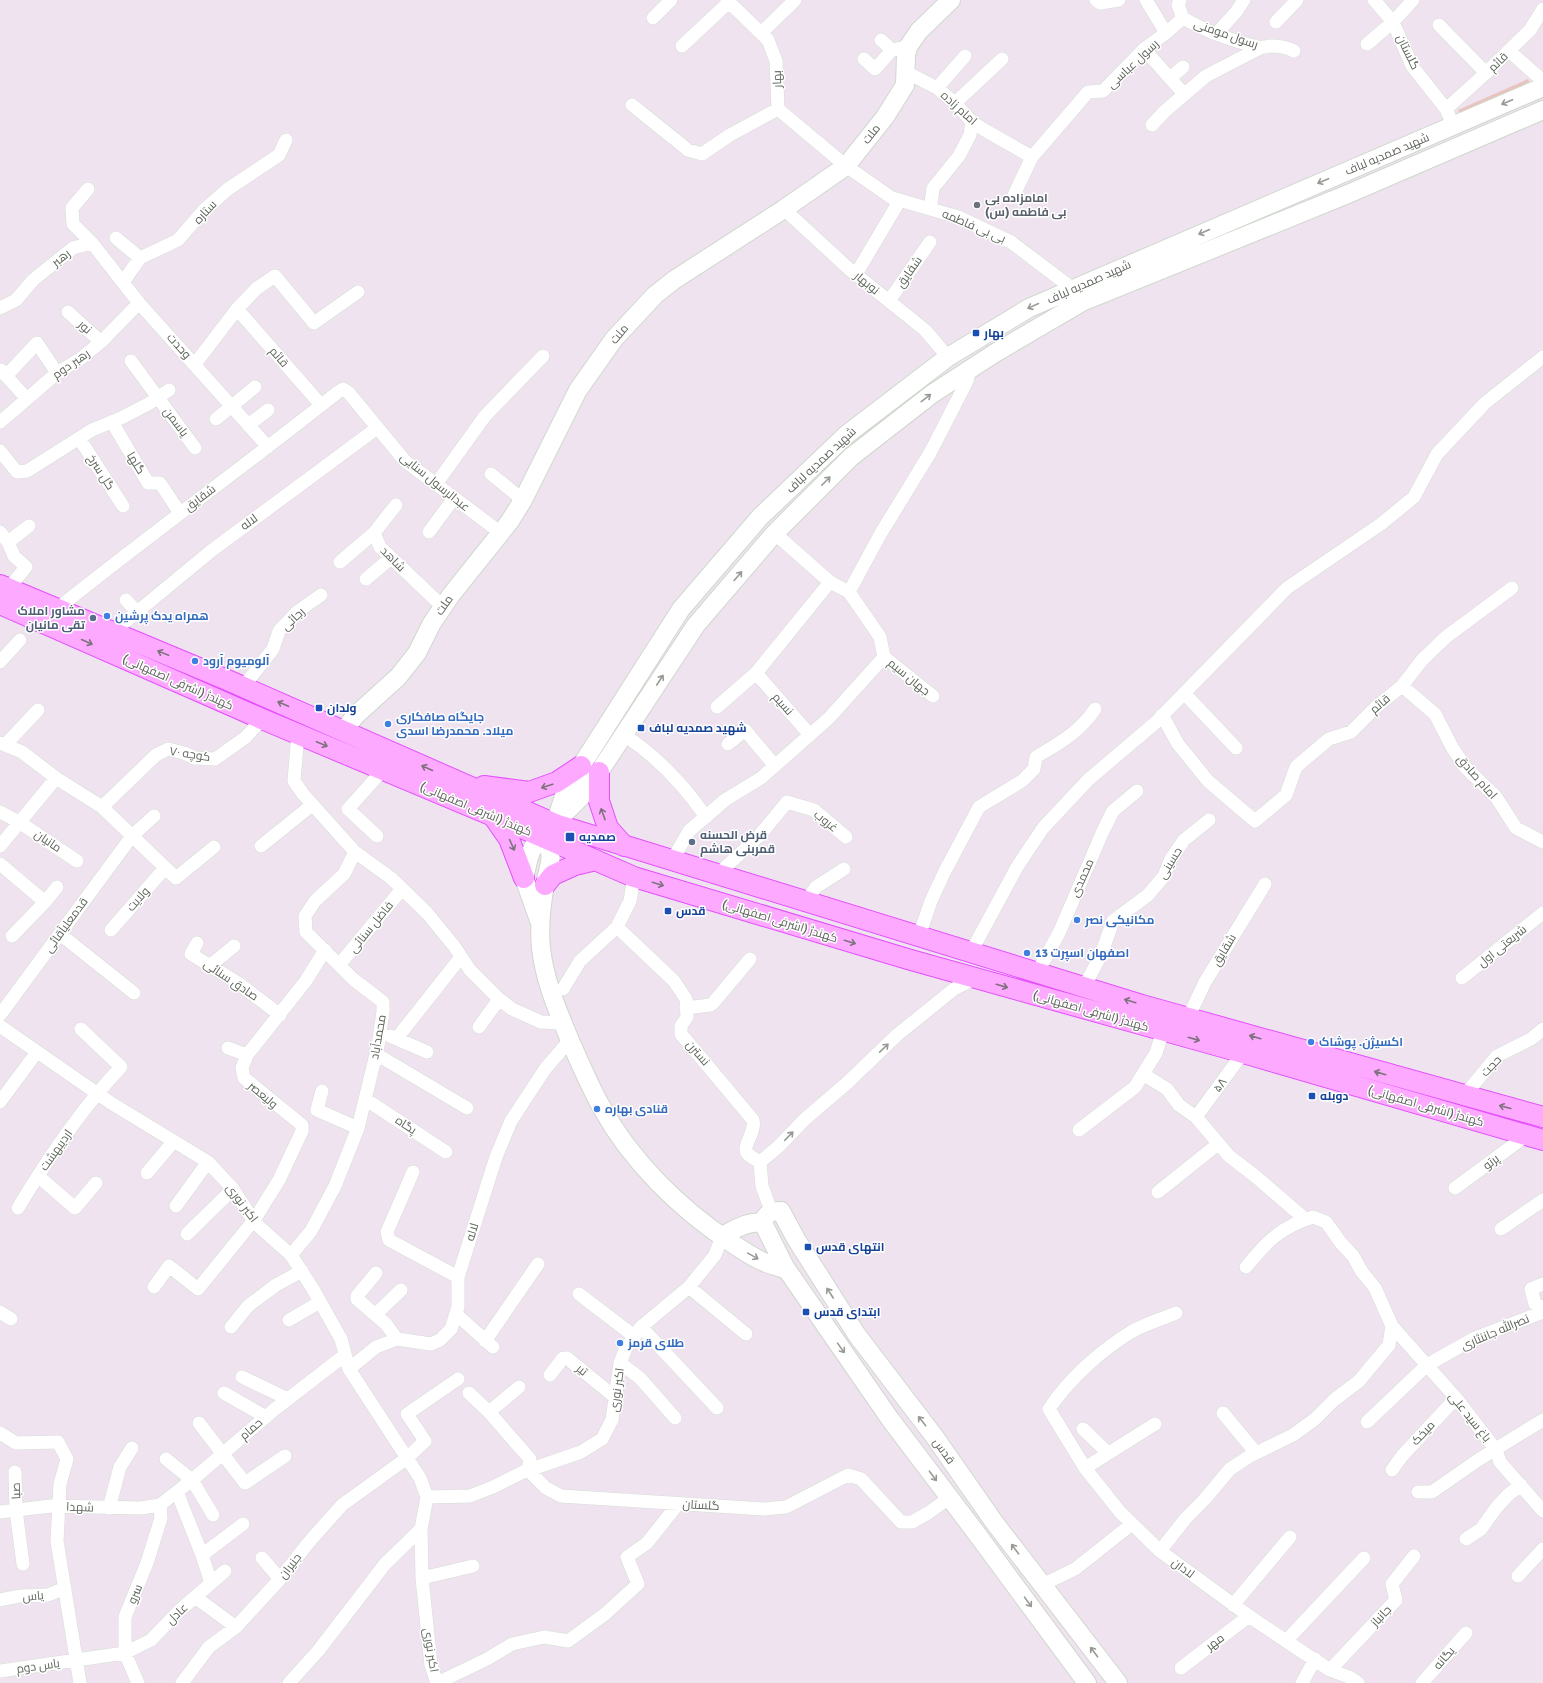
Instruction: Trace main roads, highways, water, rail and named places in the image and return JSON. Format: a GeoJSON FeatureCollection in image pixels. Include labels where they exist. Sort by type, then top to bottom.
{"type":"FeatureCollection","features":[{"type":"Feature","properties":{"kind":"main road","name":"ملت"},"geometry":{"type":"LineString","coordinates":[[344,730],[356,715],[398,677],[417,653],[432,623],[451,595],[510,521],[523,500],[578,390],[614,339],[654,295],[674,280],[784,209],[846,166],[885,117],[904,85],[906,55],[900,48],[951,0]]}},
{"type":"Feature","properties":{"kind":"main road","name":"شهید صمدیه لباف"},"geometry":{"type":"LineString","coordinates":[[590,769],[624,735],[696,625],[774,534],[851,457],[932,394],[995,353],[1082,302],[1146,267],[1450,117],[1543,87]]}},
{"type":"Feature","properties":{"kind":"main road","name":"شهید صمدیه لباف"},"geometry":{"type":"LineString","coordinates":[[524,878],[528,858],[533,847],[551,831],[586,792],[590,769],[626,695],[681,609],[760,517],[846,435],[948,357],[1029,308],[1073,289],[1146,267],[1348,194],[1543,110]]}},
{"type":"Feature","properties":{"kind":"main road","name":"کهندژ (اشرفی اصفهانی)"},"geometry":{"type":"LineString","coordinates":[[3,593],[57,609],[243,686],[344,730],[463,784],[551,831],[596,860],[634,877],[911,960],[1243,1053],[1300,1060],[1464,1096],[1543,1117]]}},
{"type":"Feature","properties":{"kind":"main road","name":"کهندژ (اشرفی اصفهانی)"},"geometry":{"type":"LineString","coordinates":[[3,593],[262,719],[493,816],[551,831],[624,846],[1188,1018],[1300,1060],[1535,1137]]}},
{"type":"Feature","properties":{"kind":"main road"},"geometry":{"type":"LineString","coordinates":[[626,695],[644,705]]}},
{"type":"Feature","properties":{"kind":"main road"},"geometry":{"type":"LineString","coordinates":[[463,784],[529,792],[590,769],[608,828],[624,846]]}},
{"type":"Feature","properties":{"kind":"main road"},"geometry":{"type":"LineString","coordinates":[[493,816],[509,839],[540,923]]}},
{"type":"Feature","properties":{"kind":"main road"},"geometry":{"type":"LineString","coordinates":[[551,831],[551,859],[545,885],[540,923],[541,950],[555,1008],[602,1110],[625,1143],[656,1182],[685,1209],[722,1236],[764,1262],[787,1270]]}},
{"type":"Feature","properties":{"kind":"main road"},"geometry":{"type":"LineString","coordinates":[[545,885],[553,875],[575,865],[596,860]]}},
{"type":"Feature","properties":{"kind":"main road"},"geometry":{"type":"LineString","coordinates":[[722,1236],[772,1215]]}},
{"type":"Feature","properties":{"kind":"main road","name":"قدس"},"geometry":{"type":"LineString","coordinates":[[772,1215],[787,1270],[890,1419],[1087,1683]]}},
{"type":"Feature","properties":{"kind":"main road","name":"قدس"},"geometry":{"type":"LineString","coordinates":[[772,1215],[796,1239],[857,1335],[934,1436],[994,1522],[1118,1683]]}},
{"type":"Feature","properties":{"kind":"main road"},"geometry":{"type":"LineString","coordinates":[[977,1534],[994,1522]]}},
{"type":"Feature","properties":{"kind":"place","name":"امامزاده بی بی فاطمه (س)"},"geometry":{"type":"Point","coordinates":[977,205]}},
{"type":"Feature","properties":{"kind":"place","name":"بهار"},"geometry":{"type":"Point","coordinates":[976,333]}},
{"type":"Feature","properties":{"kind":"place","name":"همراه یدک پرشین"},"geometry":{"type":"Point","coordinates":[107,616]}},
{"type":"Feature","properties":{"kind":"place","name":"مشاور املاک تقی مانیان"},"geometry":{"type":"Point","coordinates":[93,618]}},
{"type":"Feature","properties":{"kind":"place","name":"آلومیوم آرود"},"geometry":{"type":"Point","coordinates":[195,661]}},
{"type":"Feature","properties":{"kind":"place","name":"ولدان"},"geometry":{"type":"Point","coordinates":[319,708]}},
{"type":"Feature","properties":{"kind":"place","name":"جایگاه صافکاری میلاد. محمدرضا اسدی"},"geometry":{"type":"Point","coordinates":[388,724]}},
{"type":"Feature","properties":{"kind":"place","name":"شهید صمدیه لباف"},"geometry":{"type":"Point","coordinates":[641,728]}},
{"type":"Feature","properties":{"kind":"place","name":"صمدیه"},"geometry":{"type":"Point","coordinates":[570,837]}},
{"type":"Feature","properties":{"kind":"place","name":"قرض الحسنه قمربنی هاشم"},"geometry":{"type":"Point","coordinates":[692,842]}},
{"type":"Feature","properties":{"kind":"place","name":"قدس"},"geometry":{"type":"Point","coordinates":[668,911]}},
{"type":"Feature","properties":{"kind":"place","name":"مکانیکی نصر"},"geometry":{"type":"Point","coordinates":[1077,920]}},
{"type":"Feature","properties":{"kind":"place","name":"اصفهان اسپرت 13"},"geometry":{"type":"Point","coordinates":[1027,953]}},
{"type":"Feature","properties":{"kind":"place","name":"اکسیژن. پوشاک"},"geometry":{"type":"Point","coordinates":[1311,1042]}},
{"type":"Feature","properties":{"kind":"place","name":"دوبله"},"geometry":{"type":"Point","coordinates":[1312,1096]}},
{"type":"Feature","properties":{"kind":"place","name":"قنادی بهاره"},"geometry":{"type":"Point","coordinates":[597,1109]}},
{"type":"Feature","properties":{"kind":"place","name":"انتهای قدس"},"geometry":{"type":"Point","coordinates":[808,1247]}},
{"type":"Feature","properties":{"kind":"place","name":"ابتدای قدس"},"geometry":{"type":"Point","coordinates":[806,1312]}},
{"type":"Feature","properties":{"kind":"place","name":"طلای قرمز"},"geometry":{"type":"Point","coordinates":[620,1343]}}]}
